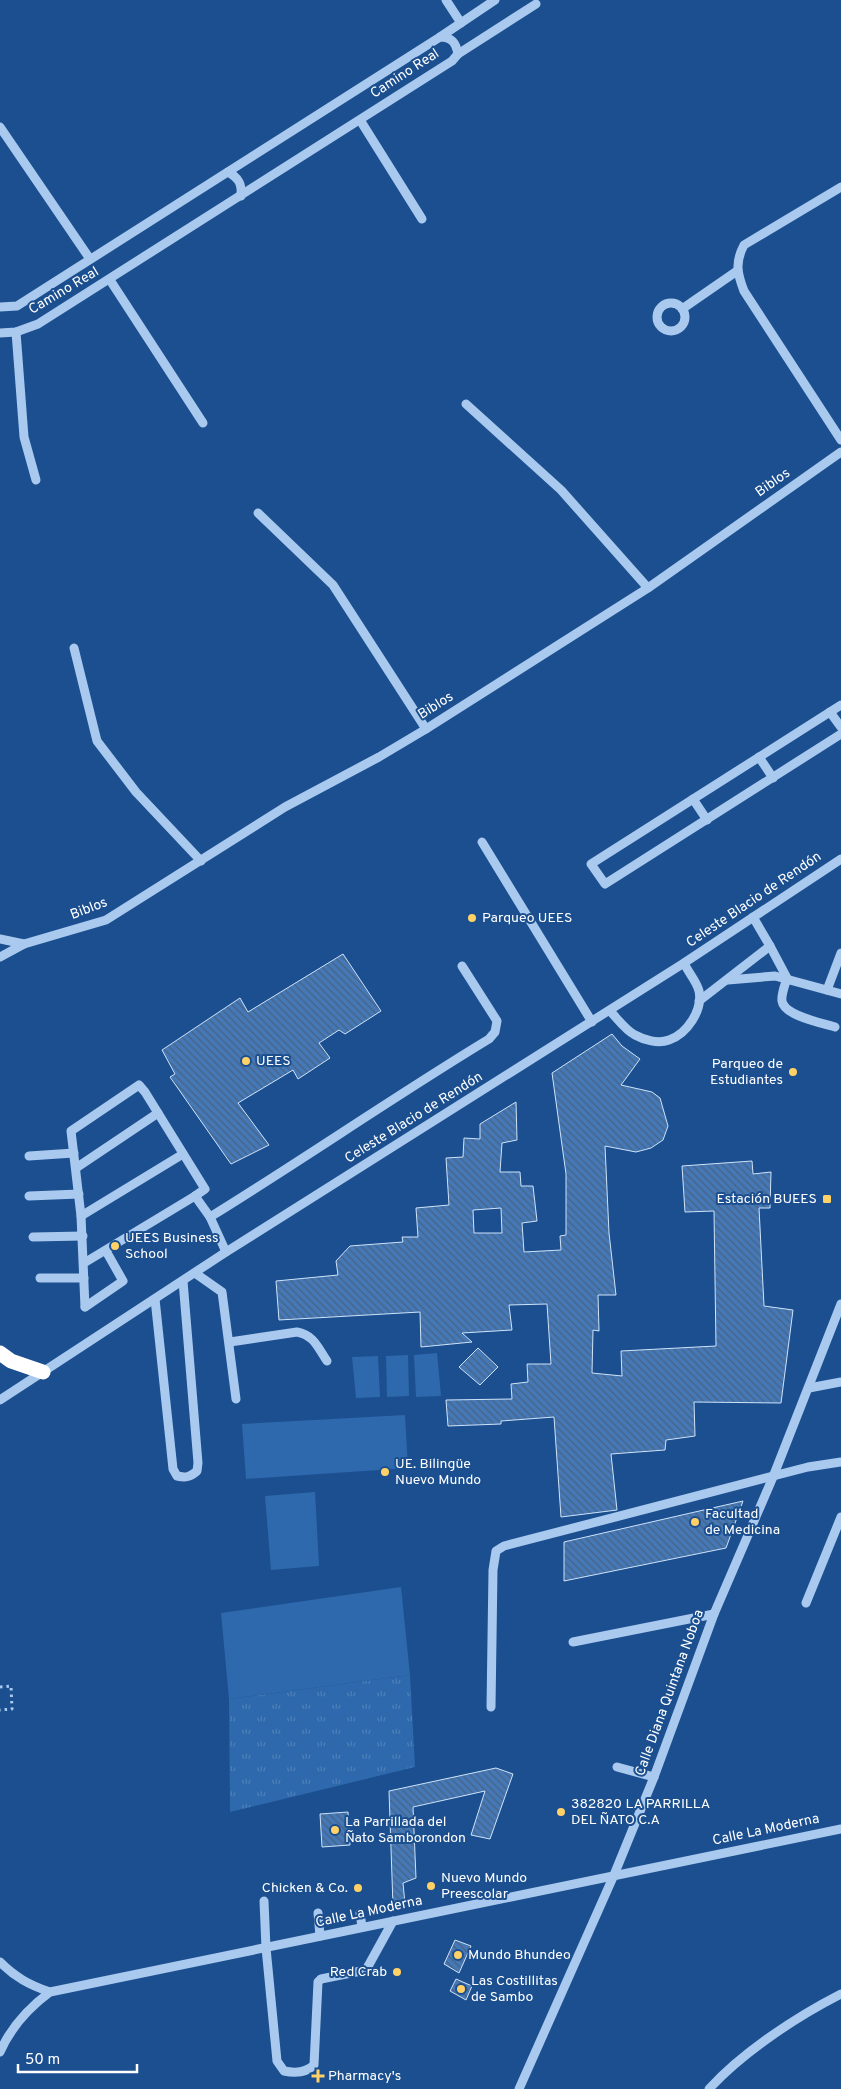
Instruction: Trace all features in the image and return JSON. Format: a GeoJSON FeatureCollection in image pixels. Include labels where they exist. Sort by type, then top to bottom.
{"type":"FeatureCollection","features":[{"type":"Feature","properties":{"kind":"highway"},"geometry":{"type":"LineString","coordinates":[[0,1353],[10,1362],[43,1372]]}},
{"type":"Feature","properties":{"kind":"street"},"geometry":{"type":"LineString","coordinates":[[446,0],[461,23]]}},
{"type":"Feature","properties":{"kind":"street"},"geometry":{"type":"LineString","coordinates":[[440,37],[495,0]]}},
{"type":"Feature","properties":{"kind":"street"},"geometry":{"type":"LineString","coordinates":[[458,54],[536,4]]}},
{"type":"Feature","properties":{"kind":"street","name":"Camino Real"},"geometry":{"type":"LineString","coordinates":[[0,307],[17,306],[440,37],[451,39],[457,45],[458,54],[452,61],[110,280],[38,324],[16,332],[0,333]]}},
{"type":"Feature","properties":{"kind":"street"},"geometry":{"type":"LineString","coordinates":[[360,120],[422,219]]}},
{"type":"Feature","properties":{"kind":"street"},"geometry":{"type":"LineString","coordinates":[[0,127],[90,259]]}},
{"type":"Feature","properties":{"kind":"street"},"geometry":{"type":"LineString","coordinates":[[228,172],[235,175],[240,184],[241,196]]}},
{"type":"Feature","properties":{"kind":"street"},"geometry":{"type":"LineString","coordinates":[[841,187],[744,245],[738,255],[736,271],[744,291],[841,440]]}},
{"type":"Feature","properties":{"kind":"street"},"geometry":{"type":"LineString","coordinates":[[682,309],[736,271]]}},
{"type":"Feature","properties":{"kind":"street"},"geometry":{"type":"LineString","coordinates":[[110,280],[203,423]]}},
{"type":"Feature","properties":{"kind":"street"},"geometry":{"type":"LineString","coordinates":[[16,332],[24,437],[36,480]]}},
{"type":"Feature","properties":{"kind":"street"},"geometry":{"type":"LineString","coordinates":[[466,404],[562,490],[648,588]]}},
{"type":"Feature","properties":{"kind":"street","name":"Biblos"},"geometry":{"type":"LineString","coordinates":[[0,957],[24,944],[106,920],[285,807],[426,730],[648,588],[841,452]]}},
{"type":"Feature","properties":{"kind":"street"},"geometry":{"type":"LineString","coordinates":[[258,513],[333,585],[426,730]]}},
{"type":"Feature","properties":{"kind":"street"},"geometry":{"type":"LineString","coordinates":[[74,648],[97,741],[136,792],[202,860]]}},
{"type":"Feature","properties":{"kind":"street"},"geometry":{"type":"LineString","coordinates":[[841,705],[591,864],[605,884],[841,734]]}},
{"type":"Feature","properties":{"kind":"street"},"geometry":{"type":"LineString","coordinates":[[830,712],[841,727]]}},
{"type":"Feature","properties":{"kind":"street"},"geometry":{"type":"LineString","coordinates":[[760,757],[773,778]]}},
{"type":"Feature","properties":{"kind":"street"},"geometry":{"type":"LineString","coordinates":[[693,799],[707,820]]}},
{"type":"Feature","properties":{"kind":"street"},"geometry":{"type":"LineString","coordinates":[[482,842],[592,1022]]}},
{"type":"Feature","properties":{"kind":"street","name":"Celeste Blacio de Rendón"},"geometry":{"type":"LineString","coordinates":[[0,1400],[226,1252],[684,964],[841,859]]}},
{"type":"Feature","properties":{"kind":"street"},"geometry":{"type":"LineString","coordinates":[[753,917],[787,978],[782,1003],[786,1010],[835,1027]]}},
{"type":"Feature","properties":{"kind":"street","name":"Biblos"},"geometry":{"type":"LineString","coordinates":[[0,939],[24,944]]}},
{"type":"Feature","properties":{"kind":"street"},"geometry":{"type":"LineString","coordinates":[[699,1001],[770,946]]}},
{"type":"Feature","properties":{"kind":"street"},"geometry":{"type":"LineString","coordinates":[[827,990],[841,953]]}},
{"type":"Feature","properties":{"kind":"street"},"geometry":{"type":"LineString","coordinates":[[610,1010],[633,1034],[650,1041],[668,1040],[686,1028],[696,1015],[699,1001],[699,990],[684,964]]}},
{"type":"Feature","properties":{"kind":"street"},"geometry":{"type":"LineString","coordinates":[[210,1217],[313,1154],[431,1074],[489,1039],[495,1032],[497,1021],[462,966]]}},
{"type":"Feature","properties":{"kind":"street"},"geometry":{"type":"LineString","coordinates":[[728,980],[775,976],[841,994]]}},
{"type":"Feature","properties":{"kind":"street"},"geometry":{"type":"LineString","coordinates":[[84,1263],[205,1189],[139,1085],[71,1131],[83,1236],[85,1307],[124,1281],[106,1251]]}},
{"type":"Feature","properties":{"kind":"street"},"geometry":{"type":"LineString","coordinates":[[76,1168],[158,1113]]}},
{"type":"Feature","properties":{"kind":"street"},"geometry":{"type":"LineString","coordinates":[[29,1156],[74,1153]]}},
{"type":"Feature","properties":{"kind":"street"},"geometry":{"type":"LineString","coordinates":[[81,1216],[183,1154]]}},
{"type":"Feature","properties":{"kind":"street"},"geometry":{"type":"LineString","coordinates":[[29,1196],[78,1194]]}},
{"type":"Feature","properties":{"kind":"street"},"geometry":{"type":"LineString","coordinates":[[195,1196],[210,1217],[226,1252]]}},
{"type":"Feature","properties":{"kind":"street"},"geometry":{"type":"LineString","coordinates":[[33,1237],[83,1236]]}},
{"type":"Feature","properties":{"kind":"street"},"geometry":{"type":"LineString","coordinates":[[194,1273],[222,1292],[230,1342],[236,1400]]}},
{"type":"Feature","properties":{"kind":"street"},"geometry":{"type":"LineString","coordinates":[[40,1278],[84,1278]]}},
{"type":"Feature","properties":{"kind":"street"},"geometry":{"type":"LineString","coordinates":[[155,1299],[173,1469],[177,1476],[185,1478],[197,1471],[198,1463],[183,1281]]}},
{"type":"Feature","properties":{"kind":"street","name":"Calle Diana Quintana Noboa"},"geometry":{"type":"LineString","coordinates":[[519,2089],[614,1875],[654,1776],[714,1614],[773,1477],[841,1304]]}},
{"type":"Feature","properties":{"kind":"street"},"geometry":{"type":"LineString","coordinates":[[230,1342],[297,1332],[312,1337],[327,1362]]}},
{"type":"Feature","properties":{"kind":"street"},"geometry":{"type":"LineString","coordinates":[[809,1388],[841,1382]]}},
{"type":"Feature","properties":{"kind":"street"},"geometry":{"type":"LineString","coordinates":[[491,1707],[493,1570],[496,1551],[516,1541],[808,1467],[841,1462]]}},
{"type":"Feature","properties":{"kind":"street"},"geometry":{"type":"LineString","coordinates":[[806,1603],[841,1516]]}},
{"type":"Feature","properties":{"kind":"street"},"geometry":{"type":"LineString","coordinates":[[573,1642],[714,1614]]}},
{"type":"Feature","properties":{"kind":"street"},"geometry":{"type":"LineString","coordinates":[[617,1767],[654,1776]]}},
{"type":"Feature","properties":{"kind":"street","name":"Calle La Moderna"},"geometry":{"type":"LineString","coordinates":[[0,2052],[18,2021],[33,2005],[50,1992],[841,1829]]}},
{"type":"Feature","properties":{"kind":"street"},"geometry":{"type":"LineString","coordinates":[[264,1901],[266,1948],[277,2061],[284,2071],[304,2071],[312,2068],[316,2061],[318,1982],[321,1979],[366,1970],[392,1921]]}},
{"type":"Feature","properties":{"kind":"street"},"geometry":{"type":"LineString","coordinates":[[318,1912],[320,1936]]}},
{"type":"Feature","properties":{"kind":"street"},"geometry":{"type":"LineString","coordinates":[[360,1913],[362,1927]]}},
{"type":"Feature","properties":{"kind":"street"},"geometry":{"type":"LineString","coordinates":[[0,1962],[30,1986],[50,1992]]}},
{"type":"Feature","properties":{"kind":"street"},"geometry":{"type":"LineString","coordinates":[[709,2089],[720,2077],[767,2041],[818,2006],[841,1994]]}},
{"type":"Feature","properties":{"kind":"path"},"geometry":{"type":"LineString","coordinates":[[0,1687],[11,1686],[12,1709],[0,1710]]}},
{"type":"Feature","properties":{"kind":"green space"},"geometry":{"type":"Polygon","coordinates":[[[437,1353],[441,1396],[416,1397],[414,1355],[437,1353]]]}},
{"type":"Feature","properties":{"kind":"green space"},"geometry":{"type":"Polygon","coordinates":[[[408,1355],[409,1396],[387,1397],[386,1356],[408,1355]]]}},
{"type":"Feature","properties":{"kind":"green space"},"geometry":{"type":"Polygon","coordinates":[[[378,1356],[380,1397],[356,1398],[352,1357],[378,1356]]]}},
{"type":"Feature","properties":{"kind":"green space"},"geometry":{"type":"Polygon","coordinates":[[[405,1415],[408,1468],[246,1479],[242,1424],[405,1415]]]}},
{"type":"Feature","properties":{"kind":"green space"},"geometry":{"type":"Polygon","coordinates":[[[315,1492],[319,1566],[271,1570],[265,1496],[315,1492]]]}},
{"type":"Feature","properties":{"kind":"green space"},"geometry":{"type":"Polygon","coordinates":[[[401,1587],[410,1675],[229,1699],[221,1613],[401,1587]]]}},
{"type":"Feature","properties":{"kind":"green space"},"geometry":{"type":"Polygon","coordinates":[[[410,1675],[415,1767],[230,1812],[229,1699],[410,1675]]]}},
{"type":"Feature","properties":{"kind":"building","name":"UEES"},"geometry":{"type":"Polygon","coordinates":[[[343,954],[381,1011],[345,1034],[339,1030],[319,1043],[330,1058],[298,1079],[293,1070],[238,1103],[269,1145],[231,1164],[170,1077],[175,1074],[162,1050],[240,998],[248,1012],[343,954]]]}},
{"type":"Feature","properties":{"kind":"building"},"geometry":{"type":"Polygon","coordinates":[[[612,1034],[622,1046],[640,1059],[621,1085],[652,1092],[660,1098],[668,1126],[663,1140],[651,1148],[636,1152],[605,1146],[609,1233],[616,1295],[598,1295],[599,1331],[593,1330],[592,1373],[622,1376],[621,1351],[716,1346],[714,1211],[685,1212],[682,1166],[752,1161],[753,1174],[771,1172],[770,1208],[759,1208],[764,1306],[793,1310],[781,1403],[694,1402],[695,1436],[666,1440],[665,1450],[611,1454],[617,1510],[561,1517],[554,1417],[501,1421],[501,1424],[448,1426],[446,1400],[512,1399],[511,1384],[528,1382],[527,1364],[551,1364],[547,1304],[509,1305],[512,1330],[462,1333],[472,1342],[421,1347],[420,1312],[279,1320],[276,1281],[338,1275],[336,1261],[350,1246],[403,1242],[402,1237],[418,1237],[416,1208],[449,1205],[446,1158],[463,1157],[464,1138],[480,1139],[480,1124],[516,1102],[517,1140],[502,1143],[500,1172],[520,1172],[521,1186],[533,1186],[537,1221],[522,1223],[524,1252],[561,1250],[560,1236],[566,1235],[566,1174],[552,1073],[612,1034]],[[501,1208],[473,1210],[474,1233],[502,1233],[501,1208]]]}},
{"type":"Feature","properties":{"kind":"building"},"geometry":{"type":"Polygon","coordinates":[[[478,1348],[498,1367],[480,1385],[459,1367],[478,1348]]]}},
{"type":"Feature","properties":{"kind":"building","name":"Facultad de Medicina"},"geometry":{"type":"Polygon","coordinates":[[[743,1501],[726,1548],[564,1581],[564,1542],[743,1501]]]}},
{"type":"Feature","properties":{"kind":"building"},"geometry":{"type":"Polygon","coordinates":[[[496,1768],[513,1774],[490,1839],[471,1835],[485,1791],[413,1807],[416,1878],[403,1883],[405,1904],[393,1906],[389,1791],[496,1768]]]}},
{"type":"Feature","properties":{"kind":"building","name":"La Parrillada del Ñato Samborondon"},"geometry":{"type":"Polygon","coordinates":[[[348,1812],[350,1845],[322,1847],[320,1814],[348,1812]]]}},
{"type":"Feature","properties":{"kind":"building","name":"Mundo Bhundeo"},"geometry":{"type":"Polygon","coordinates":[[[455,1940],[471,1946],[459,1973],[444,1964],[455,1940]]]}},
{"type":"Feature","properties":{"kind":"building","name":"Las Costillitas de Sambo"},"geometry":{"type":"Polygon","coordinates":[[[456,1979],[472,1986],[466,2000],[450,1991],[456,1979]]]}},
{"type":"Feature","properties":{"kind":"place","name":"Parqueo UEES"},"geometry":{"type":"Point","coordinates":[472,918]}},
{"type":"Feature","properties":{"kind":"place","name":"UEES"},"geometry":{"type":"Point","coordinates":[246,1061]}},
{"type":"Feature","properties":{"kind":"place","name":"Parqueo de Estudiantes"},"geometry":{"type":"Point","coordinates":[793,1072]}},
{"type":"Feature","properties":{"kind":"place","name":"Estación BUEES"},"geometry":{"type":"Point","coordinates":[827,1199]}},
{"type":"Feature","properties":{"kind":"place","name":"UEES Business School"},"geometry":{"type":"Point","coordinates":[115,1246]}},
{"type":"Feature","properties":{"kind":"place","name":"UE. Bilingüe Nuevo Mundo"},"geometry":{"type":"Point","coordinates":[385,1472]}},
{"type":"Feature","properties":{"kind":"place","name":"Facultad de Medicina"},"geometry":{"type":"Point","coordinates":[695,1522]}},
{"type":"Feature","properties":{"kind":"place","name":"382820 LA PARRILLA DEL ÑATO C.A"},"geometry":{"type":"Point","coordinates":[561,1812]}},
{"type":"Feature","properties":{"kind":"place","name":"La Parrillada del Ñato Samborondon"},"geometry":{"type":"Point","coordinates":[335,1830]}},
{"type":"Feature","properties":{"kind":"place","name":"Nuevo Mundo Preescolar"},"geometry":{"type":"Point","coordinates":[431,1886]}},
{"type":"Feature","properties":{"kind":"place","name":"Chicken & Co."},"geometry":{"type":"Point","coordinates":[358,1888]}},
{"type":"Feature","properties":{"kind":"place","name":"Mundo Bhundeo"},"geometry":{"type":"Point","coordinates":[458,1955]}},
{"type":"Feature","properties":{"kind":"place","name":"Red Crab"},"geometry":{"type":"Point","coordinates":[397,1972]}},
{"type":"Feature","properties":{"kind":"place","name":"Las Costillitas de Sambo"},"geometry":{"type":"Point","coordinates":[461,1989]}},
{"type":"Feature","properties":{"kind":"place","name":"Pharmacy's"},"geometry":{"type":"Point","coordinates":[318,2076]}}]}
